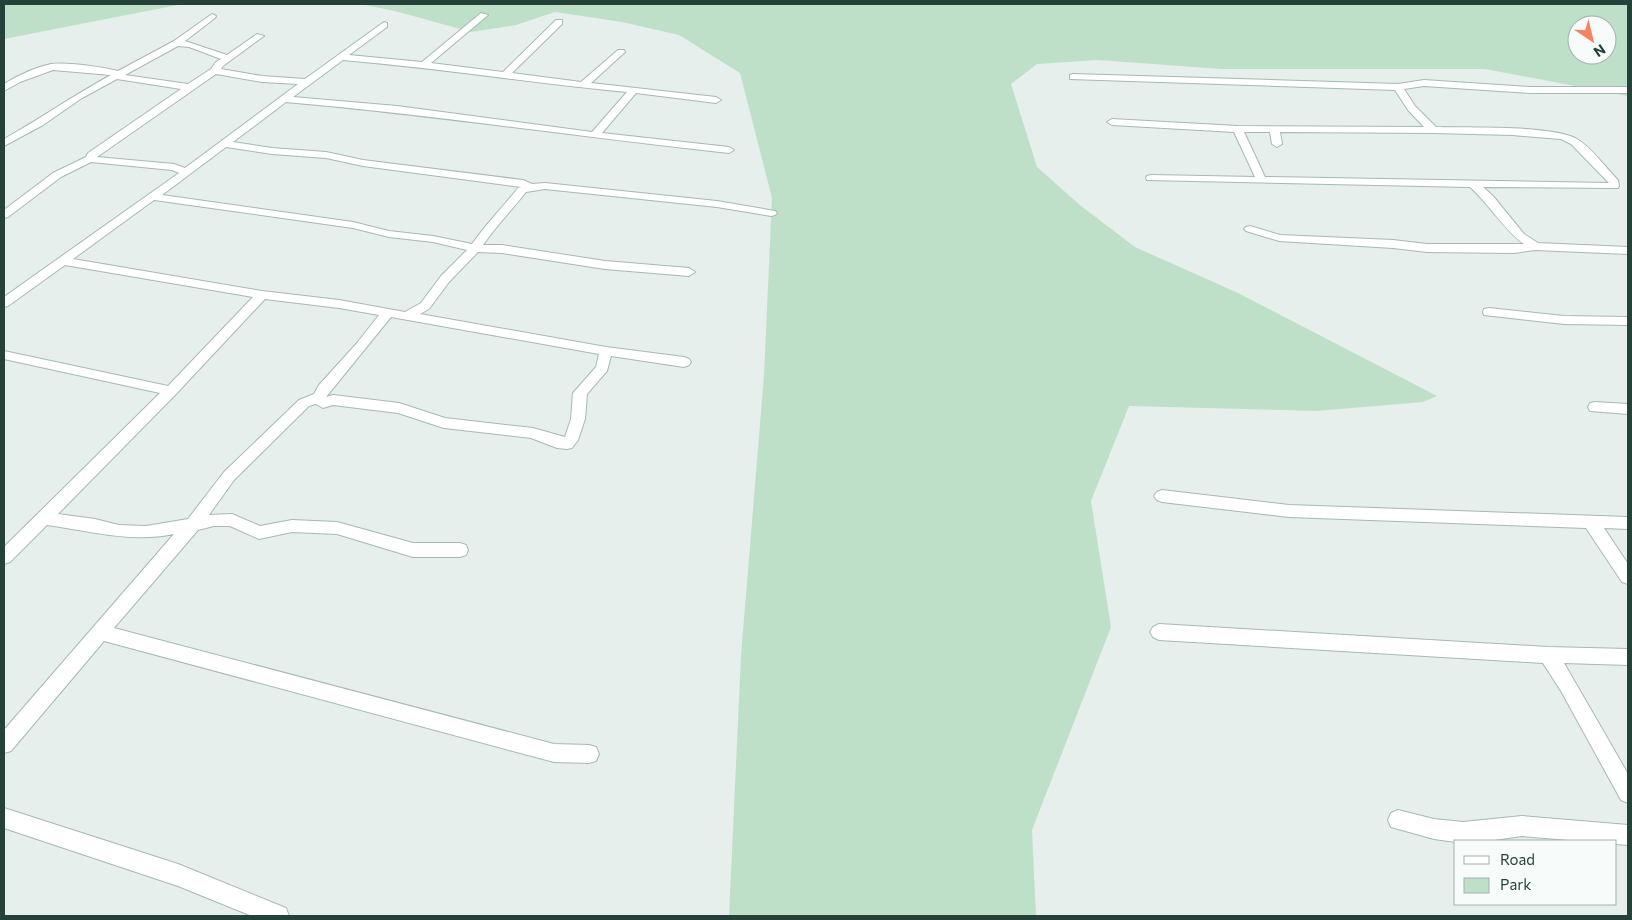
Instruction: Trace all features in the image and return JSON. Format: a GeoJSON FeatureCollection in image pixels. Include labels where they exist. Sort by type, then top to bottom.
{"type":"FeatureCollection","features":[{"type":"Feature","properties":{"kind":"street"},"geometry":{"type":"LineString","coordinates":[[423,66],[484,15]]}},
{"type":"Feature","properties":{"kind":"street"},"geometry":{"type":"LineString","coordinates":[[4,143],[40,123],[79,96],[176,43],[188,33],[202,26],[212,16]]}},
{"type":"Feature","properties":{"kind":"street"},"geometry":{"type":"LineString","coordinates":[[505,75],[559,22]]}},
{"type":"Feature","properties":{"kind":"street"},"geometry":{"type":"LineString","coordinates":[[4,303],[124,215],[187,172],[384,25]]}},
{"type":"Feature","properties":{"kind":"street"},"geometry":{"type":"LineString","coordinates":[[90,159],[92,154],[189,87],[216,71],[219,64],[260,36]]}},
{"type":"Feature","properties":{"kind":"street"},"geometry":{"type":"LineString","coordinates":[[176,43],[190,44],[228,58]]}},
{"type":"Feature","properties":{"kind":"street"},"geometry":{"type":"LineString","coordinates":[[583,86],[620,52]]}},
{"type":"Feature","properties":{"kind":"street"},"geometry":{"type":"LineString","coordinates":[[342,58],[716,100]]}},
{"type":"Feature","properties":{"kind":"street"},"geometry":{"type":"LineString","coordinates":[[4,88],[17,80],[52,67],[100,70],[118,75],[189,87]]}},
{"type":"Feature","properties":{"kind":"street"},"geometry":{"type":"LineString","coordinates":[[216,71],[262,79],[306,82]]}},
{"type":"Feature","properties":{"kind":"street"},"geometry":{"type":"LineString","coordinates":[[1073,77],[1398,87],[1424,83],[1530,90],[1628,90]]}},
{"type":"Feature","properties":{"kind":"street"},"geometry":{"type":"LineString","coordinates":[[1398,87],[1410,108],[1433,130]]}},
{"type":"Feature","properties":{"kind":"street"},"geometry":{"type":"LineString","coordinates":[[594,135],[634,90]]}},
{"type":"Feature","properties":{"kind":"street"},"geometry":{"type":"LineString","coordinates":[[284,99],[397,109],[594,135],[729,150]]}},
{"type":"Feature","properties":{"kind":"street"},"geometry":{"type":"LineString","coordinates":[[1112,122],[1275,129],[1520,132],[1564,136],[1575,142],[1614,182],[1614,186],[1151,178]]}},
{"type":"Feature","properties":{"kind":"street"},"geometry":{"type":"LineString","coordinates":[[1238,128],[1262,180]]}},
{"type":"Feature","properties":{"kind":"street"},"geometry":{"type":"LineString","coordinates":[[1275,129],[1277,144]]}},
{"type":"Feature","properties":{"kind":"street"},"geometry":{"type":"LineString","coordinates":[[223,144],[272,151],[326,155],[363,163],[523,183],[530,188]]}},
{"type":"Feature","properties":{"kind":"street"},"geometry":{"type":"LineString","coordinates":[[4,215],[65,170],[90,159],[174,167],[187,172]]}},
{"type":"Feature","properties":{"kind":"street"},"geometry":{"type":"LineString","coordinates":[[1474,184],[1489,198],[1520,236],[1535,246]]}},
{"type":"Feature","properties":{"kind":"street"},"geometry":{"type":"LineString","coordinates":[[409,315],[425,306],[445,279],[475,248],[492,223],[501,216],[522,190],[545,186],[682,200],[771,213]]}},
{"type":"Feature","properties":{"kind":"street"},"geometry":{"type":"LineString","coordinates":[[153,196],[353,225],[389,234],[433,239],[475,248],[502,249],[605,265],[689,272]]}},
{"type":"Feature","properties":{"kind":"street"},"geometry":{"type":"LineString","coordinates":[[1250,229],[1279,238],[1393,244],[1427,248],[1514,249],[1535,246],[1628,251]]}},
{"type":"Feature","properties":{"kind":"street"},"geometry":{"type":"LineString","coordinates":[[63,261],[262,295],[409,315],[606,351],[684,362]]}},
{"type":"Feature","properties":{"kind":"street"},"geometry":{"type":"LineString","coordinates":[[4,557],[172,391],[262,295]]}},
{"type":"Feature","properties":{"kind":"street"},"geometry":{"type":"LineString","coordinates":[[4,744],[193,524],[228,476],[304,403],[319,397],[324,388],[362,346],[388,312]]}},
{"type":"Feature","properties":{"kind":"street"},"geometry":{"type":"LineString","coordinates":[[1489,312],[1564,320],[1628,321]]}},
{"type":"Feature","properties":{"kind":"street"},"geometry":{"type":"LineString","coordinates":[[319,397],[323,403],[333,400],[399,408],[444,423],[533,433],[562,444],[567,444],[571,440],[578,419],[580,393],[602,368],[606,351]]}},
{"type":"Feature","properties":{"kind":"street"},"geometry":{"type":"LineString","coordinates":[[4,355],[172,391]]}},
{"type":"Feature","properties":{"kind":"street"},"geometry":{"type":"LineString","coordinates":[[1595,407],[1628,409]]}},
{"type":"Feature","properties":{"kind":"street"},"geometry":{"type":"LineString","coordinates":[[1162,496],[1289,511],[1628,523]]}},
{"type":"Feature","properties":{"kind":"street"},"geometry":{"type":"LineString","coordinates":[[44,518],[95,525],[119,531],[146,532],[232,520],[259,534],[292,526],[337,528],[413,550],[460,550]]}},
{"type":"Feature","properties":{"kind":"street"},"geometry":{"type":"LineString","coordinates":[[1591,522],[1628,577]]}},
{"type":"Feature","properties":{"kind":"street"},"geometry":{"type":"LineString","coordinates":[[100,632],[554,753],[589,754]]}},
{"type":"Feature","properties":{"kind":"street"},"geometry":{"type":"LineString","coordinates":[[1158,632],[1628,658]]}},
{"type":"Feature","properties":{"kind":"street"},"geometry":{"type":"LineString","coordinates":[[1548,655],[1568,685],[1628,793]]}},
{"type":"Feature","properties":{"kind":"street"},"geometry":{"type":"LineString","coordinates":[[4,818],[178,875],[278,916]]}},
{"type":"Feature","properties":{"kind":"street"},"geometry":{"type":"LineString","coordinates":[[1398,820],[1463,832],[1522,826],[1628,835]]}},
{"type":"Feature","properties":{"kind":"green space"},"geometry":{"type":"Polygon","coordinates":[[[4,4],[183,4],[4,39],[4,4]]]}},
{"type":"Feature","properties":{"kind":"green space"},"geometry":{"type":"Polygon","coordinates":[[[360,4],[1628,4],[1628,96],[1485,69],[1221,69],[1098,60],[1037,64],[1011,84],[1037,167],[1081,206],[1135,247],[1238,293],[1437,396],[1423,402],[1316,411],[1129,406],[1091,501],[1111,627],[1032,830],[1036,916],[729,916],[741,656],[764,375],[772,198],[740,73],[679,35],[622,22],[555,12],[516,25],[471,32],[395,11],[360,4]]]}}]}
